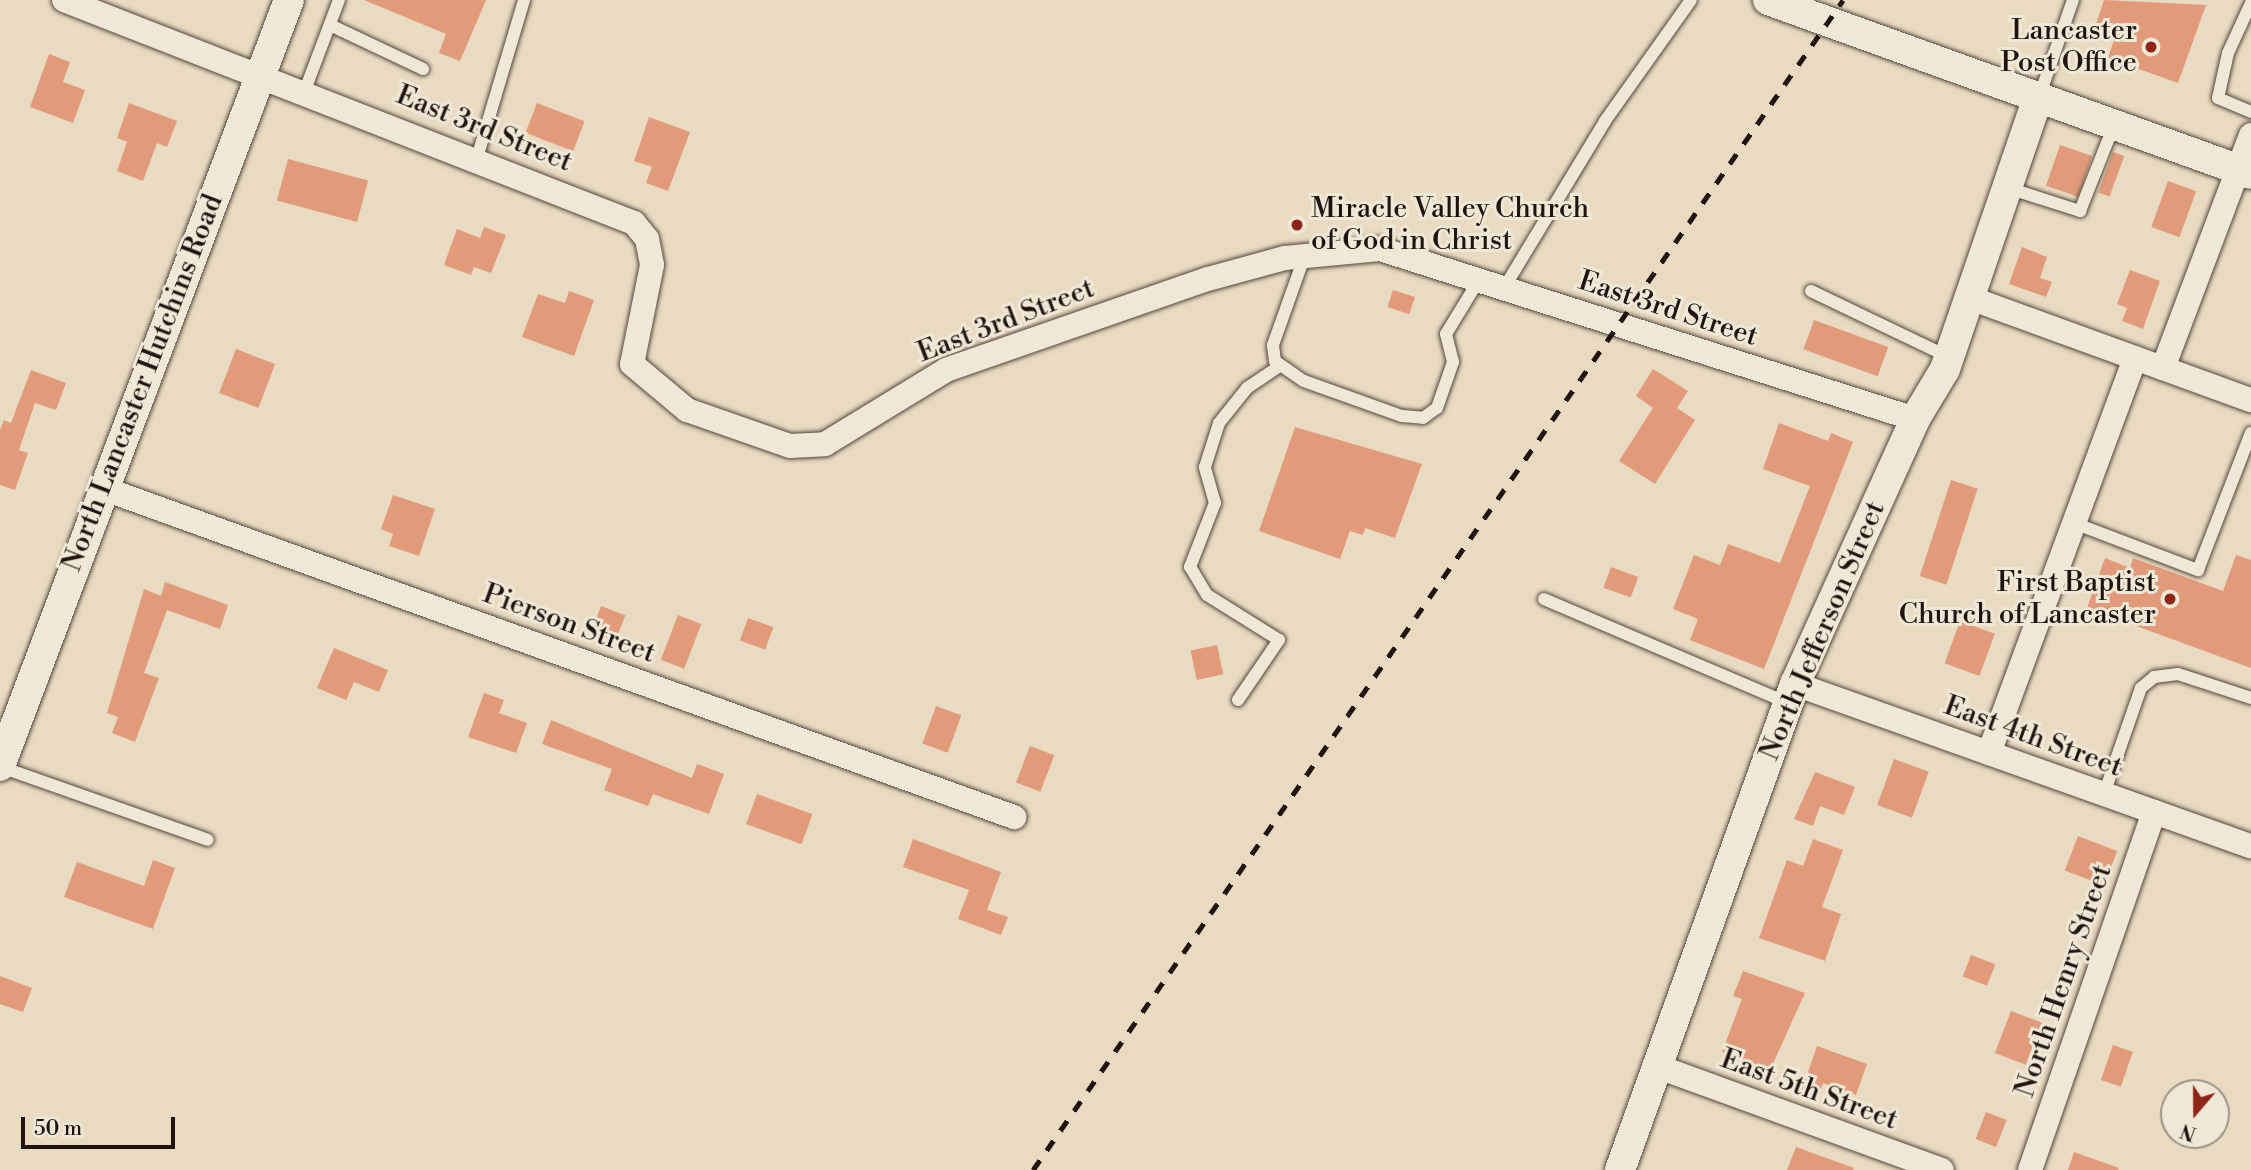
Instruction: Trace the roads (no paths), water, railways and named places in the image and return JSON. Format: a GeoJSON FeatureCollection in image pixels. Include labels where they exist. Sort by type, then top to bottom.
{"type":"FeatureCollection","features":[{"type":"Feature","properties":{"kind":"street","name":"East 3rd Street"},"geometry":{"type":"LineString","coordinates":[[64,0],[306,90],[634,223],[648,239],[652,265],[632,364],[687,410],[790,446],[825,444],[946,370],[1208,279],[1305,255],[1380,249],[1915,419]]}},
{"type":"Feature","properties":{"kind":"street","name":"North Lancaster Hutchins Road"},"geometry":{"type":"LineString","coordinates":[[0,766],[102,488],[289,0]]}},
{"type":"Feature","properties":{"kind":"street"},"geometry":{"type":"LineString","coordinates":[[1768,0],[2244,171]]}},
{"type":"Feature","properties":{"kind":"street","name":"North Jefferson Street"},"geometry":{"type":"LineString","coordinates":[[1620,1170],[1792,694],[1915,419],[1950,357],[2038,97]]}},
{"type":"Feature","properties":{"kind":"street"},"geometry":{"type":"LineString","coordinates":[[2162,368],[2244,171],[2251,135]]}},
{"type":"Feature","properties":{"kind":"street"},"geometry":{"type":"LineString","coordinates":[[1970,298],[2251,400]]}},
{"type":"Feature","properties":{"kind":"street"},"geometry":{"type":"LineString","coordinates":[[1989,753],[2135,358]]}},
{"type":"Feature","properties":{"kind":"street","name":"Pierson Street"},"geometry":{"type":"LineString","coordinates":[[102,488],[1014,817]]}},
{"type":"Feature","properties":{"kind":"street","name":"East 4th Street"},"geometry":{"type":"LineString","coordinates":[[1792,694],[1989,753],[2251,846]]}},
{"type":"Feature","properties":{"kind":"street","name":"North Henry Street"},"geometry":{"type":"LineString","coordinates":[[2029,1170],[2154,812]]}},
{"type":"Feature","properties":{"kind":"street","name":"East 5th Street"},"geometry":{"type":"LineString","coordinates":[[1656,1066],[1942,1170]]}},
{"type":"Feature","properties":{"kind":"lane"},"geometry":{"type":"LineString","coordinates":[[306,90],[339,0]]}},
{"type":"Feature","properties":{"kind":"lane"},"geometry":{"type":"LineString","coordinates":[[477,158],[524,0]]}},
{"type":"Feature","properties":{"kind":"lane"},"geometry":{"type":"LineString","coordinates":[[1504,289],[1605,121],[1691,0]]}},
{"type":"Feature","properties":{"kind":"lane"},"geometry":{"type":"LineString","coordinates":[[2038,97],[2073,0]]}},
{"type":"Feature","properties":{"kind":"lane"},"geometry":{"type":"LineString","coordinates":[[2251,3],[2228,53],[2218,98],[2251,113]]}},
{"type":"Feature","properties":{"kind":"lane"},"geometry":{"type":"LineString","coordinates":[[330,24],[423,69]]}},
{"type":"Feature","properties":{"kind":"lane"},"geometry":{"type":"LineString","coordinates":[[2008,188],[2080,211],[2115,124]]}},
{"type":"Feature","properties":{"kind":"lane"},"geometry":{"type":"LineString","coordinates":[[1305,255],[1273,345],[1280,366],[1304,381],[1423,418],[1447,390],[1453,362],[1446,334],[1479,280]]}},
{"type":"Feature","properties":{"kind":"lane"},"geometry":{"type":"LineString","coordinates":[[1811,291],[1950,357]]}},
{"type":"Feature","properties":{"kind":"lane"},"geometry":{"type":"LineString","coordinates":[[1238,700],[1279,640],[1207,595],[1190,567],[1215,503],[1205,467],[1219,423],[1247,388],[1280,366]]}},
{"type":"Feature","properties":{"kind":"lane"},"geometry":{"type":"LineString","coordinates":[[2074,523],[2198,570],[2251,433]]}},
{"type":"Feature","properties":{"kind":"lane"},"geometry":{"type":"LineString","coordinates":[[1544,599],[1792,694]]}},
{"type":"Feature","properties":{"kind":"lane"},"geometry":{"type":"LineString","coordinates":[[2104,794],[2141,688],[2154,677],[2178,674],[2251,698]]}},
{"type":"Feature","properties":{"kind":"lane"},"geometry":{"type":"LineString","coordinates":[[0,766],[208,840]]}},
{"type":"Feature","properties":{"kind":"railway"},"geometry":{"type":"LineString","coordinates":[[1033,1170],[1843,0]]}},
{"type":"Feature","properties":{"kind":"place","name":"Lancaster Post Office"},"geometry":{"type":"Point","coordinates":[2151,47]}},
{"type":"Feature","properties":{"kind":"place","name":"Miracle Valley Church of God in Christ"},"geometry":{"type":"Point","coordinates":[1297,225]}},
{"type":"Feature","properties":{"kind":"place","name":"First Baptist Church of Lancaster"},"geometry":{"type":"Point","coordinates":[2170,599]}}]}
